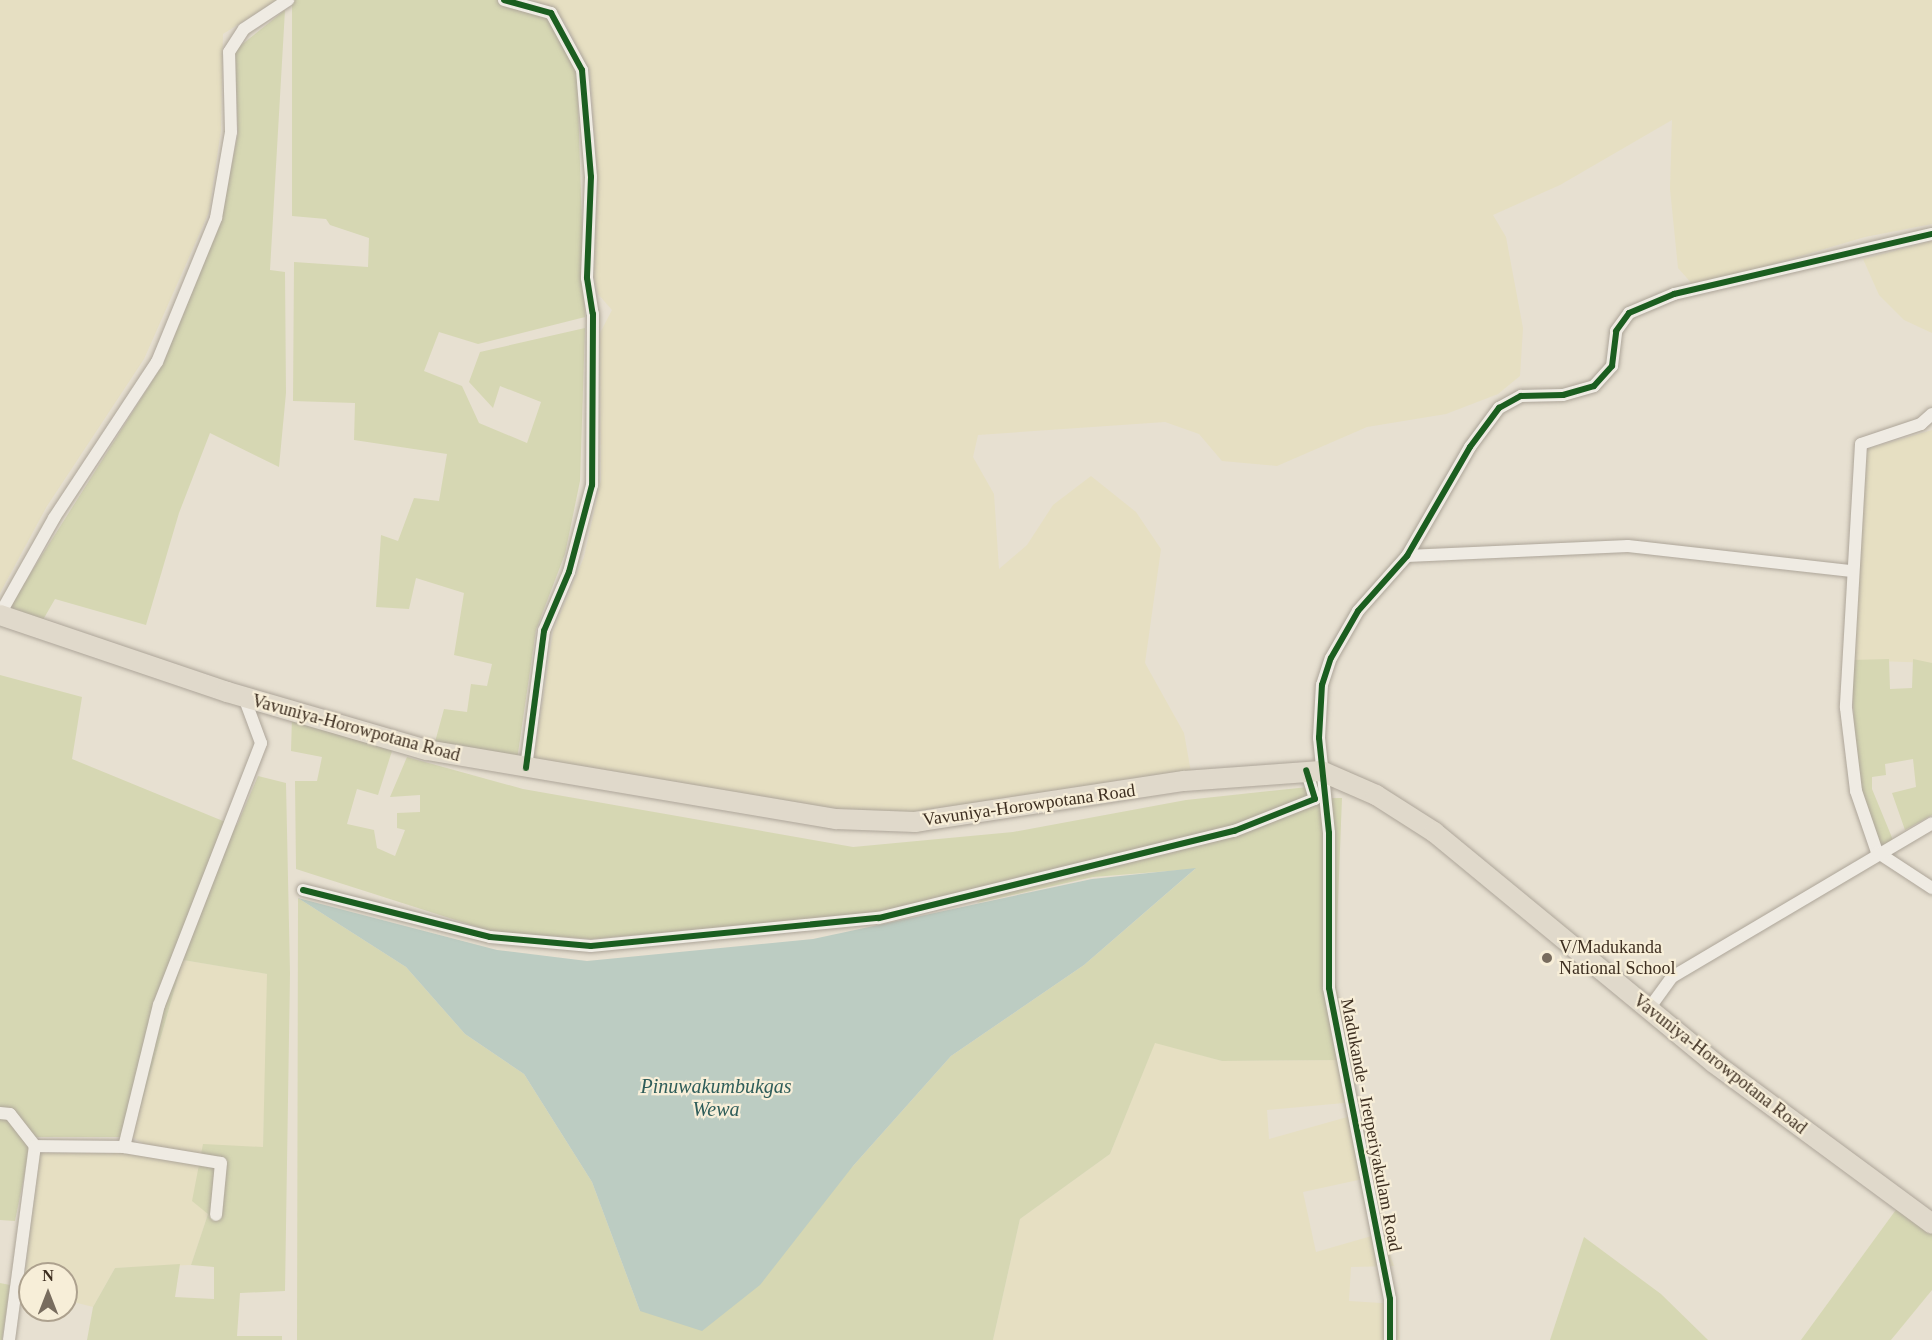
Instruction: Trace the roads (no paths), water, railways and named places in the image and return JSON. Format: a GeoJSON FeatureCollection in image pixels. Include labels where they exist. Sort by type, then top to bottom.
{"type":"FeatureCollection","features":[{"type":"Feature","properties":{"kind":"highway","name":"Vavuniya-Horowpotana Road"},"geometry":{"type":"LineString","coordinates":[[0,614],[244,697],[427,750],[836,819],[915,822],[1184,781],[1314,770],[1376,795],[1434,832],[1648,1010],[1932,1224]]}},
{"type":"Feature","properties":{"kind":"street"},"geometry":{"type":"LineString","coordinates":[[0,614],[54,518],[157,362],[216,218],[231,132],[229,52],[244,29],[288,0]]}},
{"type":"Feature","properties":{"kind":"street"},"geometry":{"type":"LineString","coordinates":[[504,0],[551,13],[582,70],[591,177],[587,278],[593,314],[592,485],[569,572],[544,631],[526,768]]}},
{"type":"Feature","properties":{"kind":"street"},"geometry":{"type":"LineString","coordinates":[[303,890],[490,937],[591,946],[879,918],[1234,831],[1315,799],[1314,770],[1322,685],[1331,658],[1358,611],[1407,556],[1498,408],[1521,396],[1563,395],[1594,386],[1612,366],[1616,331],[1629,313],[1674,294],[1932,234]]}},
{"type":"Feature","properties":{"kind":"street"},"geometry":{"type":"LineString","coordinates":[[1932,414],[1921,424],[1861,444],[1850,572],[1846,708],[1856,791],[1877,852],[1932,888]]}},
{"type":"Feature","properties":{"kind":"street"},"geometry":{"type":"LineString","coordinates":[[1407,556],[1628,546],[1850,572]]}},
{"type":"Feature","properties":{"kind":"street"},"geometry":{"type":"LineString","coordinates":[[124,1147],[159,1005],[261,743],[244,697]]}},
{"type":"Feature","properties":{"kind":"street","name":"Madukande - Iretperiyakulam Road"},"geometry":{"type":"LineString","coordinates":[[1314,770],[1329,833],[1329,988],[1390,1299],[1390,1340]]}},
{"type":"Feature","properties":{"kind":"street"},"geometry":{"type":"LineString","coordinates":[[1648,1010],[1672,977],[1877,852],[1932,823]]}},
{"type":"Feature","properties":{"kind":"street"},"geometry":{"type":"LineString","coordinates":[[0,1113],[10,1114],[34,1146],[9,1340]]}},
{"type":"Feature","properties":{"kind":"street"},"geometry":{"type":"LineString","coordinates":[[34,1146],[124,1147],[221,1163],[216,1215]]}},
{"type":"Feature","properties":{"kind":"water","name":"Pinuwakumbukgas Wewa"},"geometry":{"type":"Polygon","coordinates":[[[1196,868],[1084,965],[951,1056],[853,1166],[760,1285],[702,1331],[640,1311],[592,1182],[524,1074],[465,1034],[406,967],[298,898],[497,950],[587,961],[813,939],[1092,879],[1196,868]]]}},
{"type":"Feature","properties":{"kind":"place","name":"V/Madukanda National School"},"geometry":{"type":"Point","coordinates":[1547,958]}}]}
